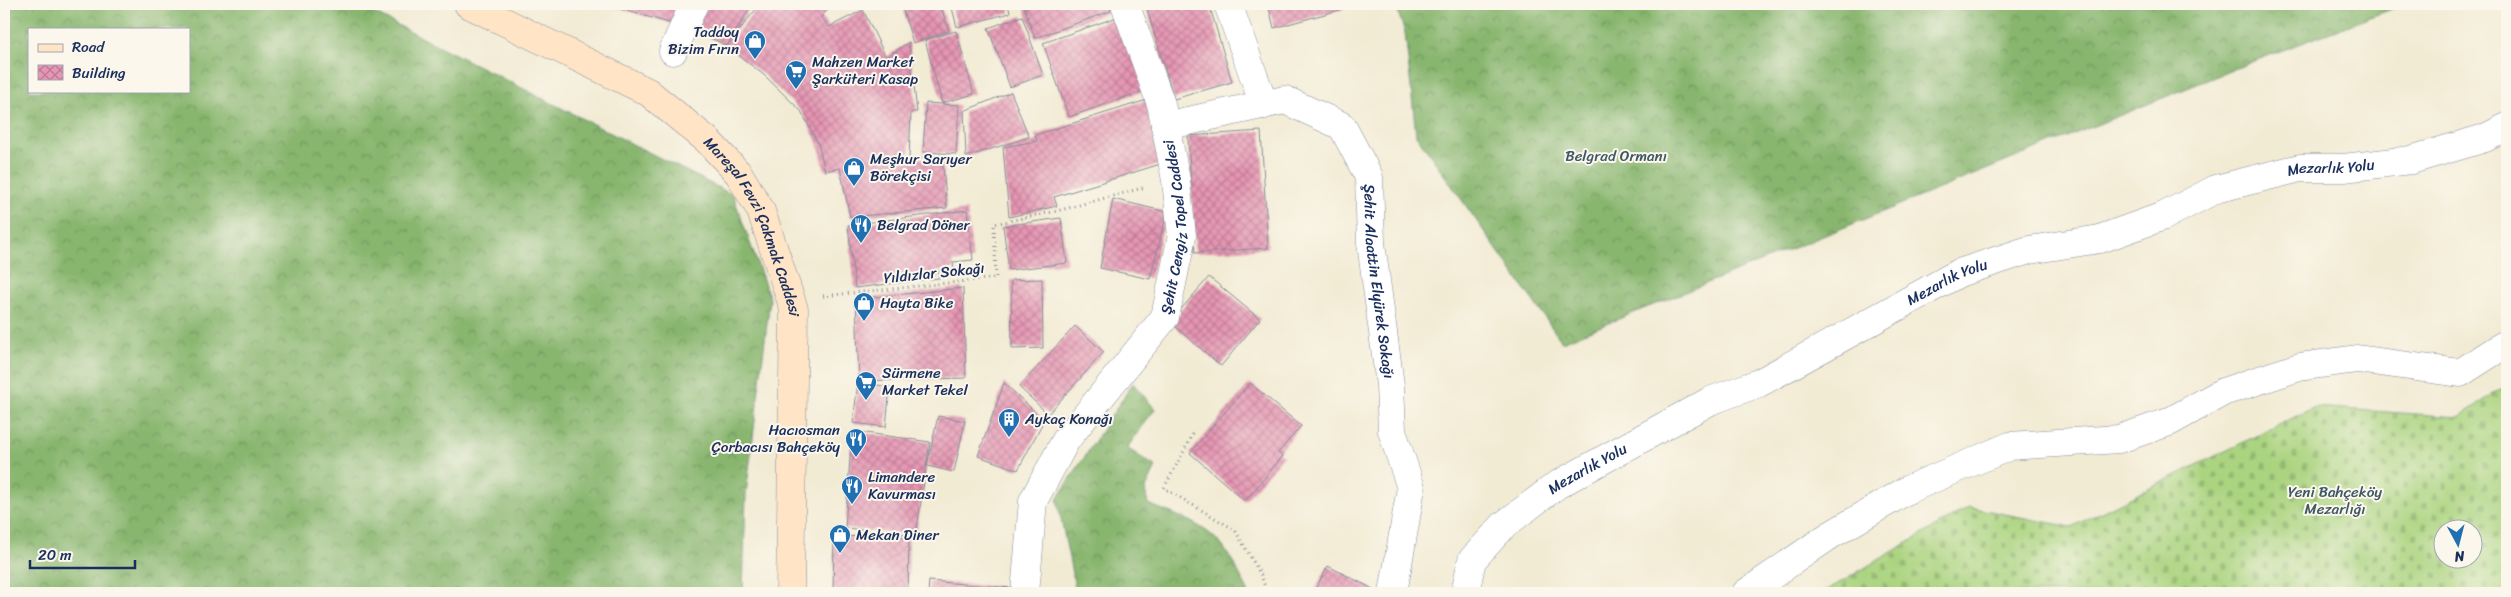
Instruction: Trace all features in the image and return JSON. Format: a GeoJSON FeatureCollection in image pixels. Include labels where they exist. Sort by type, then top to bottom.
{"type":"FeatureCollection","features":[{"type":"Feature","properties":{"kind":"main road","name":"Mareşal Fevzi Çakmak Caddesi"},"geometry":{"type":"LineString","coordinates":[[468,4],[648,92],[707,140],[739,174],[761,211],[794,309],[790,593]]}},
{"type":"Feature","properties":{"kind":"street"},"geometry":{"type":"LineString","coordinates":[[673,51],[694,4]]}},
{"type":"Feature","properties":{"kind":"street","name":"Şehit Cengiz Topel Caddesi"},"geometry":{"type":"LineString","coordinates":[[1025,593],[1033,501],[1066,440],[1165,317],[1182,236],[1176,180],[1161,104],[1125,4]]}},
{"type":"Feature","properties":{"kind":"street"},"geometry":{"type":"LineString","coordinates":[[1228,4],[1264,104]]}},
{"type":"Feature","properties":{"kind":"street","name":"Şehit Alaattin Elyürek Sokağı"},"geometry":{"type":"LineString","coordinates":[[1165,126],[1285,100],[1342,126],[1369,177],[1371,243],[1390,385],[1392,431],[1411,488],[1393,593]]}},
{"type":"Feature","properties":{"kind":"street","name":"Mezarlık Yolu"},"geometry":{"type":"LineString","coordinates":[[1465,593],[1472,560],[1504,525],[1557,485],[1710,401],[1759,383],[1959,273],[2030,250],[2100,239],[2164,216],[2216,189],[2300,168],[2344,168],[2411,160],[2485,138],[2507,127]]}},
{"type":"Feature","properties":{"kind":"street"},"geometry":{"type":"LineString","coordinates":[[1746,593],[1829,536],[1909,489],[2010,446],[2118,439],[2169,422],[2223,392],[2299,367],[2357,359],[2460,372],[2507,342]]}},
{"type":"Feature","properties":{"kind":"path","name":"Yıldızlar Sokağı"},"geometry":{"type":"LineString","coordinates":[[814,296],[996,278],[994,224],[1057,211],[1103,197],[1176,180]]}},
{"type":"Feature","properties":{"kind":"path"},"geometry":{"type":"LineString","coordinates":[[1193,434],[1164,488],[1234,530],[1261,575],[1267,593]]}},
{"type":"Feature","properties":{"kind":"green space"},"geometry":{"type":"Polygon","coordinates":[[[4,4],[356,4],[733,195],[770,299],[746,494],[743,593],[4,593],[4,4]]]}},
{"type":"Feature","properties":{"kind":"green space","name":"Belgrad Ormanı"},"geometry":{"type":"Polygon","coordinates":[[[1395,4],[2405,4],[2249,63],[1562,342],[1416,135],[1405,32],[1395,4]]]}},
{"type":"Feature","properties":{"kind":"green space"},"geometry":{"type":"Polygon","coordinates":[[[1133,383],[1155,409],[1127,448],[1156,467],[1145,490],[1148,504],[1191,522],[1214,537],[1229,556],[1249,593],[1076,593],[1057,499],[1133,383]]]}},
{"type":"Feature","properties":{"kind":"green space","name":"Yeni Bahçeköy Mezarlığı"},"geometry":{"type":"Polygon","coordinates":[[[2507,385],[2507,593],[1822,593],[1969,507],[2071,527],[2315,407],[2459,417],[2507,385]]]}},
{"type":"Feature","properties":{"kind":"building"},"geometry":{"type":"Polygon","coordinates":[[[616,4],[687,4],[676,25],[614,7],[616,4]]]}},
{"type":"Feature","properties":{"kind":"building"},"geometry":{"type":"Polygon","coordinates":[[[700,4],[752,4],[727,46],[691,28],[700,4]]]}},
{"type":"Feature","properties":{"kind":"building"},"geometry":{"type":"Polygon","coordinates":[[[760,4],[826,4],[828,9],[821,17],[829,27],[863,10],[886,57],[909,42],[917,112],[911,112],[909,159],[942,157],[947,208],[850,217],[840,168],[825,171],[818,143],[801,111],[765,76],[727,46],[760,4]]]}},
{"type":"Feature","properties":{"kind":"building"},"geometry":{"type":"Polygon","coordinates":[[[901,4],[940,4],[949,31],[913,43],[901,4]]]}},
{"type":"Feature","properties":{"kind":"building"},"geometry":{"type":"Polygon","coordinates":[[[951,4],[1008,4],[1010,13],[957,27],[951,4]]]}},
{"type":"Feature","properties":{"kind":"building"},"geometry":{"type":"Polygon","coordinates":[[[1023,4],[1109,4],[1111,11],[1035,38],[1023,4]]]}},
{"type":"Feature","properties":{"kind":"building"},"geometry":{"type":"Polygon","coordinates":[[[1153,4],[1209,4],[1232,82],[1174,99],[1146,6],[1153,4]]]}},
{"type":"Feature","properties":{"kind":"building"},"geometry":{"type":"Polygon","coordinates":[[[1268,4],[1341,4],[1343,9],[1274,28],[1268,4]]]}},
{"type":"Feature","properties":{"kind":"building"},"geometry":{"type":"Polygon","coordinates":[[[1123,15],[1149,89],[1069,117],[1043,43],[1123,15]]]}},
{"type":"Feature","properties":{"kind":"building"},"geometry":{"type":"Polygon","coordinates":[[[1022,16],[1043,75],[1010,87],[988,28],[1022,16]]]}},
{"type":"Feature","properties":{"kind":"building"},"geometry":{"type":"Polygon","coordinates":[[[956,31],[974,94],[942,103],[925,40],[956,31]]]}},
{"type":"Feature","properties":{"kind":"building"},"geometry":{"type":"Polygon","coordinates":[[[1011,92],[1029,137],[966,157],[964,111],[1011,92]]]}},
{"type":"Feature","properties":{"kind":"building"},"geometry":{"type":"Polygon","coordinates":[[[1147,100],[1167,162],[1054,197],[1057,206],[1009,217],[1003,147],[1037,141],[1035,135],[1147,100]]]}},
{"type":"Feature","properties":{"kind":"building"},"geometry":{"type":"Polygon","coordinates":[[[926,103],[959,105],[956,154],[923,152],[926,103]]]}},
{"type":"Feature","properties":{"kind":"building"},"geometry":{"type":"Polygon","coordinates":[[[1261,131],[1268,248],[1195,253],[1188,136],[1261,131]]]}},
{"type":"Feature","properties":{"kind":"building"},"geometry":{"type":"Polygon","coordinates":[[[1113,199],[1167,212],[1150,279],[1100,268],[1113,199]]]}},
{"type":"Feature","properties":{"kind":"building"},"geometry":{"type":"Polygon","coordinates":[[[967,210],[973,260],[953,262],[954,269],[938,271],[939,278],[855,288],[848,225],[967,210]]]}},
{"type":"Feature","properties":{"kind":"building"},"geometry":{"type":"Polygon","coordinates":[[[1061,218],[1067,263],[1009,270],[1003,226],[1061,218]]]}},
{"type":"Feature","properties":{"kind":"building"},"geometry":{"type":"Polygon","coordinates":[[[1209,277],[1260,319],[1221,366],[1170,322],[1209,277]]]}},
{"type":"Feature","properties":{"kind":"building"},"geometry":{"type":"Polygon","coordinates":[[[1042,279],[1043,348],[1012,349],[1011,280],[1042,279]]]}},
{"type":"Feature","properties":{"kind":"building"},"geometry":{"type":"Polygon","coordinates":[[[963,288],[966,378],[859,381],[856,299],[963,288]]]}},
{"type":"Feature","properties":{"kind":"building"},"geometry":{"type":"Polygon","coordinates":[[[1075,326],[1104,352],[1048,414],[1019,387],[1075,326]]]}},
{"type":"Feature","properties":{"kind":"building"},"geometry":{"type":"Polygon","coordinates":[[[858,382],[890,387],[886,427],[853,423],[858,382]]]}},
{"type":"Feature","properties":{"kind":"building","name":"Aykaç Konağı"},"geometry":{"type":"Polygon","coordinates":[[[1004,383],[1044,420],[1018,470],[978,456],[1004,383]]]}},
{"type":"Feature","properties":{"kind":"building"},"geometry":{"type":"Polygon","coordinates":[[[1250,383],[1301,426],[1278,453],[1283,456],[1245,501],[1190,453],[1250,383]]]}},
{"type":"Feature","properties":{"kind":"building"},"geometry":{"type":"Polygon","coordinates":[[[938,416],[965,421],[954,472],[927,466],[938,416]]]}},
{"type":"Feature","properties":{"kind":"building"},"geometry":{"type":"Polygon","coordinates":[[[852,431],[930,442],[916,535],[845,528],[852,431]]]}},
{"type":"Feature","properties":{"kind":"building"},"geometry":{"type":"Polygon","coordinates":[[[834,536],[909,538],[908,593],[833,593],[834,536]]]}},
{"type":"Feature","properties":{"kind":"building"},"geometry":{"type":"Polygon","coordinates":[[[1328,566],[1373,589],[1371,593],[1313,593],[1328,566]]]}},
{"type":"Feature","properties":{"kind":"building"},"geometry":{"type":"Polygon","coordinates":[[[929,581],[1011,588],[1011,593],[928,593],[929,581]]]}},
{"type":"Feature","properties":{"kind":"place","name":"Taddoy Bizim Fırın"},"geometry":{"type":"Point","coordinates":[755,60]}},
{"type":"Feature","properties":{"kind":"place","name":"Mahzen Market Şarküteri Kasap"},"geometry":{"type":"Point","coordinates":[796,90]}},
{"type":"Feature","properties":{"kind":"place","name":"Meşhur Sarıyer Börekçisi"},"geometry":{"type":"Point","coordinates":[854,187]}},
{"type":"Feature","properties":{"kind":"place","name":"Belgrad Döner"},"geometry":{"type":"Point","coordinates":[861,244]}},
{"type":"Feature","properties":{"kind":"place","name":"Hayta Bike"},"geometry":{"type":"Point","coordinates":[864,322]}},
{"type":"Feature","properties":{"kind":"place","name":"Sürmene Market Tekel"},"geometry":{"type":"Point","coordinates":[866,401]}},
{"type":"Feature","properties":{"kind":"place","name":"Aykaç Konağı"},"geometry":{"type":"Point","coordinates":[1009,438]}},
{"type":"Feature","properties":{"kind":"place","name":"Hacıosman Çorbacısı Bahçeköy"},"geometry":{"type":"Point","coordinates":[856,458]}},
{"type":"Feature","properties":{"kind":"place","name":"Limandere Kavurması"},"geometry":{"type":"Point","coordinates":[852,505]}},
{"type":"Feature","properties":{"kind":"place","name":"Mekan Diner"},"geometry":{"type":"Point","coordinates":[840,554]}}]}
